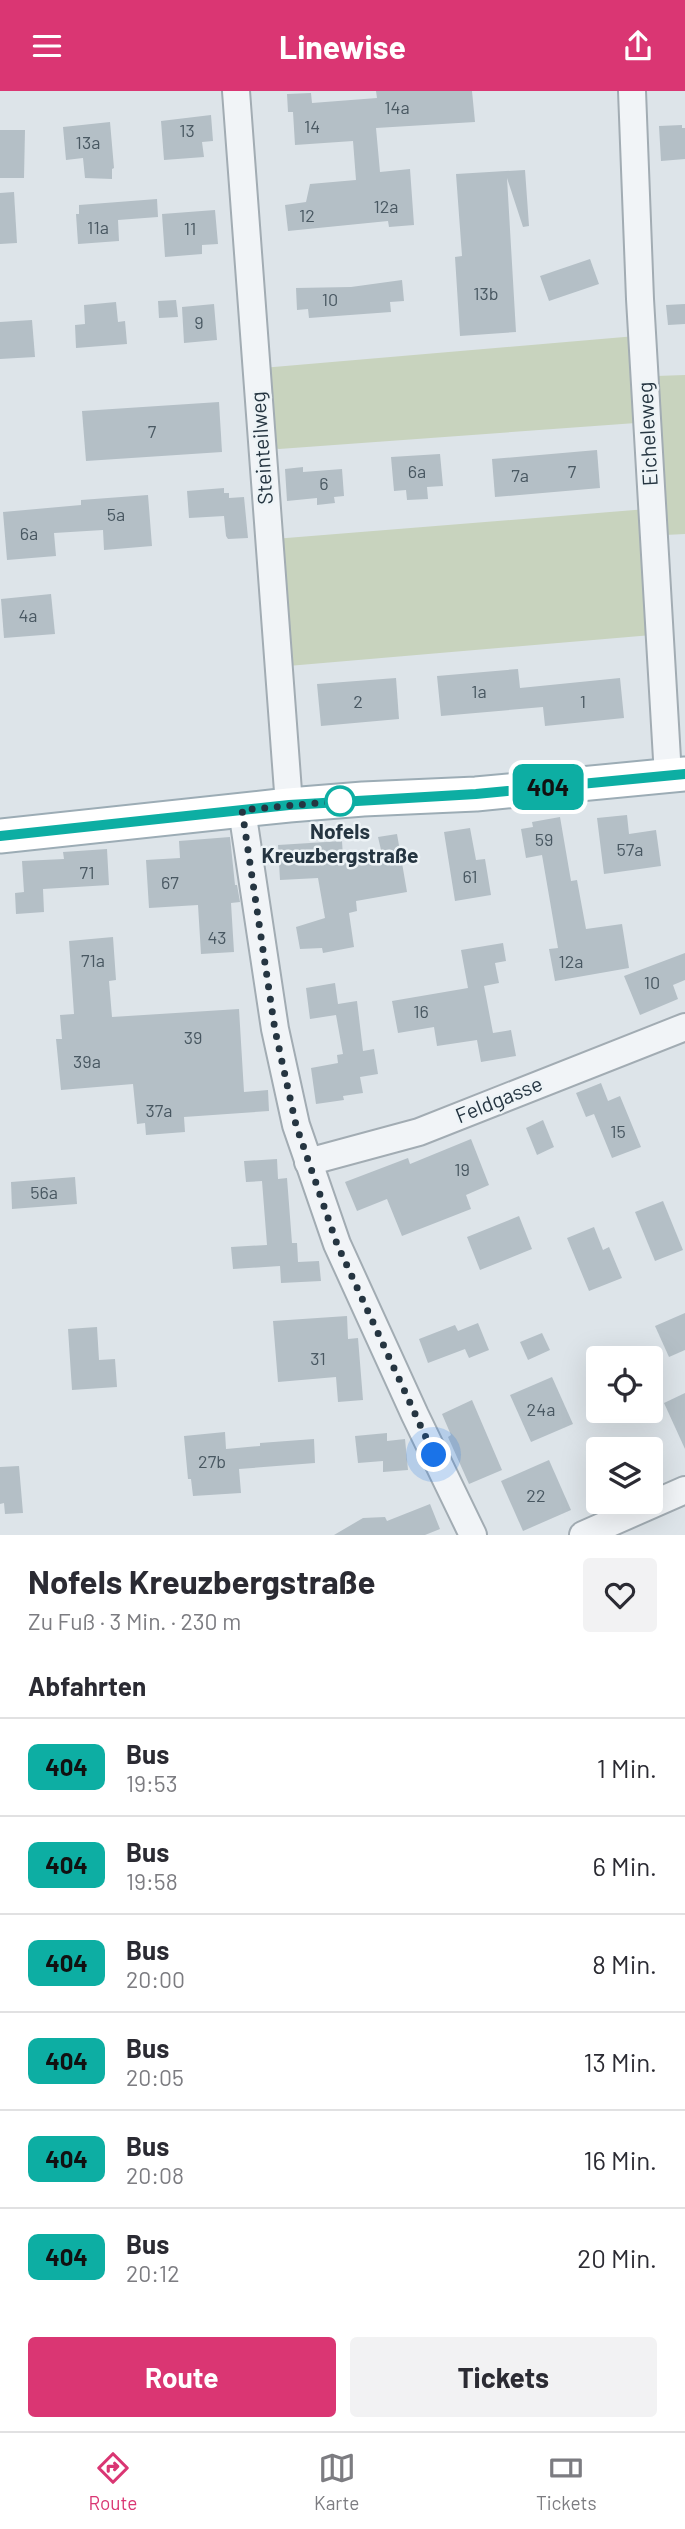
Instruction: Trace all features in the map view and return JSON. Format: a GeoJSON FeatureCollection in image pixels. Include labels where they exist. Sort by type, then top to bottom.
{"type":"FeatureCollection","features":[{"type":"Feature","properties":{"kind":"main road"},"geometry":{"type":"LineString","coordinates":[[0,836],[289,805],[476,794],[676,775]]}},
{"type":"Feature","properties":{"kind":"street","name":"Steinteilweg"},"geometry":{"type":"LineString","coordinates":[[236,91],[289,805]]}},
{"type":"Feature","properties":{"kind":"street","name":"Eicheleweg"},"geometry":{"type":"LineString","coordinates":[[632,91],[650,487],[676,775]]}},
{"type":"Feature","properties":{"kind":"street"},"geometry":{"type":"LineString","coordinates":[[242,810],[280,1056],[296,1125],[337,1244],[473,1535]]}},
{"type":"Feature","properties":{"kind":"street","name":"Feldgasse"},"geometry":{"type":"LineString","coordinates":[[308,1162],[419,1132],[685,1027]]}},
{"type":"Feature","properties":{"kind":"street"},"geometry":{"type":"LineString","coordinates":[[583,1535],[685,1490]]}},
{"type":"Feature","properties":{"kind":"green space"},"geometry":{"type":"Polygon","coordinates":[[[636,336],[636,423],[279,449],[272,447],[262,368],[636,336]]]}},
{"type":"Feature","properties":{"kind":"green space"},"geometry":{"type":"Polygon","coordinates":[[[685,375],[685,534],[665,535],[656,376],[685,375]]]}},
{"type":"Feature","properties":{"kind":"green space"},"geometry":{"type":"Polygon","coordinates":[[[647,509],[652,635],[288,666],[274,539],[647,509]]]}},
{"type":"Feature","properties":{"kind":"building"},"geometry":{"type":"Polygon","coordinates":[[[376,91],[472,91],[475,122],[376,128],[380,172],[410,169],[414,225],[389,227],[388,221],[288,231],[285,205],[306,202],[310,184],[356,180],[353,141],[295,145],[293,112],[288,112],[287,94],[311,93],[312,103],[377,98],[376,91]]]}},
{"type":"Feature","properties":{"kind":"building"},"geometry":{"type":"Polygon","coordinates":[[[211,115],[213,141],[202,142],[204,157],[164,160],[161,121],[211,115]]]}},
{"type":"Feature","properties":{"kind":"building"},"geometry":{"type":"Polygon","coordinates":[[[110,122],[114,168],[112,179],[85,178],[83,158],[66,160],[63,127],[110,122]]]}},
{"type":"Feature","properties":{"kind":"building"},"geometry":{"type":"Polygon","coordinates":[[[682,125],[682,128],[685,128],[685,159],[661,161],[659,126],[682,125]]]}},
{"type":"Feature","properties":{"kind":"building"},"geometry":{"type":"Polygon","coordinates":[[[0,130],[25,130],[24,178],[0,178],[0,130]]]}},
{"type":"Feature","properties":{"kind":"building"},"geometry":{"type":"Polygon","coordinates":[[[525,170],[529,226],[523,227],[507,178],[516,332],[460,336],[455,257],[462,256],[456,174],[525,170]]]}},
{"type":"Feature","properties":{"kind":"building"},"geometry":{"type":"Polygon","coordinates":[[[14,192],[17,243],[0,244],[0,193],[14,192]]]}},
{"type":"Feature","properties":{"kind":"building"},"geometry":{"type":"Polygon","coordinates":[[[157,199],[158,217],[118,220],[119,241],[78,244],[76,214],[79,214],[79,205],[157,199]]]}},
{"type":"Feature","properties":{"kind":"building"},"geometry":{"type":"Polygon","coordinates":[[[215,210],[218,244],[202,245],[202,254],[165,257],[162,214],[215,210]]]}},
{"type":"Feature","properties":{"kind":"building"},"geometry":{"type":"Polygon","coordinates":[[[590,259],[599,284],[549,301],[540,276],[590,259]]]}},
{"type":"Feature","properties":{"kind":"building"},"geometry":{"type":"Polygon","coordinates":[[[402,280],[404,301],[390,302],[391,312],[309,318],[308,309],[297,310],[296,288],[351,287],[402,280]]]}},
{"type":"Feature","properties":{"kind":"building"},"geometry":{"type":"Polygon","coordinates":[[[176,300],[178,317],[159,318],[158,301],[176,300]]]}},
{"type":"Feature","properties":{"kind":"building"},"geometry":{"type":"Polygon","coordinates":[[[116,302],[118,322],[125,321],[127,344],[76,348],[75,325],[85,324],[84,305],[116,302]]]}},
{"type":"Feature","properties":{"kind":"building"},"geometry":{"type":"Polygon","coordinates":[[[214,304],[217,340],[184,343],[182,307],[214,304]]]}},
{"type":"Feature","properties":{"kind":"building"},"geometry":{"type":"Polygon","coordinates":[[[685,304],[685,324],[668,325],[666,305],[685,304]]]}},
{"type":"Feature","properties":{"kind":"building"},"geometry":{"type":"Polygon","coordinates":[[[32,320],[35,357],[0,359],[0,322],[32,320]]]}},
{"type":"Feature","properties":{"kind":"building"},"geometry":{"type":"Polygon","coordinates":[[[219,402],[222,452],[86,461],[82,411],[219,402]]]}},
{"type":"Feature","properties":{"kind":"building"},"geometry":{"type":"Polygon","coordinates":[[[597,450],[600,488],[495,497],[492,459],[597,450]]]}},
{"type":"Feature","properties":{"kind":"building"},"geometry":{"type":"Polygon","coordinates":[[[440,454],[443,486],[427,487],[428,499],[407,500],[406,490],[394,491],[391,457],[440,454]]]}},
{"type":"Feature","properties":{"kind":"building"},"geometry":{"type":"Polygon","coordinates":[[[303,467],[303,472],[342,469],[344,496],[334,497],[335,503],[317,505],[317,498],[287,501],[285,469],[303,467]]]}},
{"type":"Feature","properties":{"kind":"building"},"geometry":{"type":"Polygon","coordinates":[[[224,488],[224,493],[229,493],[229,498],[244,497],[248,538],[228,539],[224,516],[189,518],[187,491],[224,488]]]}},
{"type":"Feature","properties":{"kind":"building"},"geometry":{"type":"Polygon","coordinates":[[[148,495],[152,546],[104,550],[103,530],[54,533],[56,556],[7,560],[3,512],[81,505],[81,500],[148,495]]]}},
{"type":"Feature","properties":{"kind":"building"},"geometry":{"type":"Polygon","coordinates":[[[51,594],[55,634],[4,638],[1,599],[51,594]]]}},
{"type":"Feature","properties":{"kind":"building"},"geometry":{"type":"Polygon","coordinates":[[[518,669],[520,688],[620,678],[624,718],[545,726],[543,707],[441,716],[437,676],[518,669]]]}},
{"type":"Feature","properties":{"kind":"building"},"geometry":{"type":"Polygon","coordinates":[[[396,678],[399,719],[321,726],[317,684],[396,678]]]}},
{"type":"Feature","properties":{"kind":"building"},"geometry":{"type":"Polygon","coordinates":[[[627,815],[629,834],[656,830],[661,866],[604,874],[597,818],[627,815]]]}},
{"type":"Feature","properties":{"kind":"building"},"geometry":{"type":"Polygon","coordinates":[[[560,817],[571,881],[577,880],[586,929],[622,924],[629,968],[555,981],[549,949],[558,948],[542,855],[526,858],[521,829],[533,827],[532,822],[560,817]]]}},
{"type":"Feature","properties":{"kind":"building"},"geometry":{"type":"Polygon","coordinates":[[[470,828],[476,860],[485,859],[491,895],[455,901],[444,832],[470,828]]]}},
{"type":"Feature","properties":{"kind":"building"},"geometry":{"type":"Polygon","coordinates":[[[397,834],[407,892],[356,901],[357,911],[349,913],[354,947],[323,953],[322,948],[300,949],[296,927],[325,918],[318,878],[280,880],[278,845],[342,841],[343,857],[381,850],[378,837],[397,834]]]}},
{"type":"Feature","properties":{"kind":"building"},"geometry":{"type":"Polygon","coordinates":[[[230,837],[235,885],[240,902],[231,903],[234,952],[201,954],[198,905],[149,908],[146,860],[180,858],[179,841],[230,837]]]}},
{"type":"Feature","properties":{"kind":"building"},"geometry":{"type":"Polygon","coordinates":[[[107,849],[109,885],[43,889],[44,912],[16,914],[15,893],[24,892],[22,861],[64,859],[63,852],[107,849]]]}},
{"type":"Feature","properties":{"kind":"building"},"geometry":{"type":"Polygon","coordinates":[[[113,937],[116,980],[109,981],[112,1017],[239,1009],[244,1092],[268,1090],[269,1111],[184,1117],[185,1132],[146,1135],[145,1123],[137,1124],[133,1084],[61,1090],[56,1039],[62,1039],[60,1015],[74,1014],[69,941],[113,937]]]}},
{"type":"Feature","properties":{"kind":"building"},"geometry":{"type":"Polygon","coordinates":[[[503,943],[506,961],[495,963],[499,983],[484,986],[493,1033],[511,1030],[516,1056],[481,1062],[477,1040],[437,1046],[434,1027],[398,1033],[392,1001],[468,988],[461,950],[503,943]]]}},
{"type":"Feature","properties":{"kind":"building"},"geometry":{"type":"Polygon","coordinates":[[[685,953],[685,980],[673,985],[678,999],[640,1015],[624,976],[685,953]]]}},
{"type":"Feature","properties":{"kind":"building"},"geometry":{"type":"Polygon","coordinates":[[[335,983],[338,1004],[357,1001],[363,1051],[374,1049],[378,1074],[360,1077],[363,1093],[343,1096],[344,1100],[316,1104],[311,1068],[338,1063],[337,1055],[343,1054],[336,1015],[310,1019],[306,988],[335,983]]]}},
{"type":"Feature","properties":{"kind":"building"},"geometry":{"type":"Polygon","coordinates":[[[601,1083],[608,1101],[620,1096],[641,1147],[612,1158],[594,1114],[586,1117],[576,1093],[601,1083]]]}},
{"type":"Feature","properties":{"kind":"building"},"geometry":{"type":"Polygon","coordinates":[[[543,1120],[554,1147],[537,1155],[526,1128],[543,1120]]]}},
{"type":"Feature","properties":{"kind":"building"},"geometry":{"type":"Polygon","coordinates":[[[471,1139],[489,1185],[466,1195],[471,1209],[402,1236],[387,1199],[357,1211],[345,1182],[408,1158],[410,1164],[471,1139]]]}},
{"type":"Feature","properties":{"kind":"building"},"geometry":{"type":"Polygon","coordinates":[[[277,1159],[278,1179],[287,1178],[292,1243],[297,1243],[298,1262],[319,1261],[321,1281],[281,1283],[280,1266],[233,1269],[231,1247],[267,1245],[262,1181],[246,1182],[244,1161],[277,1159]]]}},
{"type":"Feature","properties":{"kind":"building"},"geometry":{"type":"Polygon","coordinates":[[[75,1177],[77,1204],[12,1209],[11,1182],[75,1177]]]}},
{"type":"Feature","properties":{"kind":"building"},"geometry":{"type":"Polygon","coordinates":[[[663,1201],[683,1250],[655,1261],[635,1212],[663,1201]]]}},
{"type":"Feature","properties":{"kind":"building"},"geometry":{"type":"Polygon","coordinates":[[[519,1216],[532,1249],[480,1270],[467,1237],[519,1216]]]}},
{"type":"Feature","properties":{"kind":"building"},"geometry":{"type":"Polygon","coordinates":[[[594,1227],[603,1250],[609,1247],[622,1278],[589,1291],[567,1238],[594,1227]]]}},
{"type":"Feature","properties":{"kind":"building"},"geometry":{"type":"Polygon","coordinates":[[[685,1313],[685,1350],[669,1357],[655,1326],[685,1313]]]}},
{"type":"Feature","properties":{"kind":"building"},"geometry":{"type":"Polygon","coordinates":[[[347,1316],[348,1339],[358,1338],[363,1400],[338,1402],[336,1377],[278,1382],[273,1321],[347,1316]]]}},
{"type":"Feature","properties":{"kind":"building"},"geometry":{"type":"Polygon","coordinates":[[[478,1323],[489,1350],[469,1358],[465,1349],[428,1363],[419,1339],[455,1325],[458,1331],[478,1323]]]}},
{"type":"Feature","properties":{"kind":"building"},"geometry":{"type":"Polygon","coordinates":[[[97,1327],[99,1360],[115,1359],[117,1387],[72,1390],[68,1329],[97,1327]]]}},
{"type":"Feature","properties":{"kind":"building"},"geometry":{"type":"Polygon","coordinates":[[[542,1333],[550,1350],[528,1360],[520,1342],[542,1333]]]}},
{"type":"Feature","properties":{"kind":"building"},"geometry":{"type":"Polygon","coordinates":[[[552,1377],[573,1424],[531,1442],[510,1395],[552,1377]]]}},
{"type":"Feature","properties":{"kind":"building"},"geometry":{"type":"Polygon","coordinates":[[[685,1393],[685,1449],[664,1403],[685,1393]]]}},
{"type":"Feature","properties":{"kind":"building"},"geometry":{"type":"Polygon","coordinates":[[[472,1400],[502,1470],[469,1484],[448,1437],[451,1435],[442,1414],[472,1400]]]}},
{"type":"Feature","properties":{"kind":"building"},"geometry":{"type":"Polygon","coordinates":[[[225,1432],[226,1449],[260,1446],[260,1443],[314,1439],[315,1463],[239,1469],[241,1493],[193,1496],[191,1479],[188,1479],[184,1436],[225,1432]]]}},
{"type":"Feature","properties":{"kind":"building"},"geometry":{"type":"Polygon","coordinates":[[[387,1433],[387,1441],[405,1439],[408,1470],[383,1472],[383,1461],[358,1463],[355,1436],[387,1433]]]}},
{"type":"Feature","properties":{"kind":"building"},"geometry":{"type":"Polygon","coordinates":[[[549,1460],[571,1510],[523,1531],[501,1481],[549,1460]]]}},
{"type":"Feature","properties":{"kind":"building"},"geometry":{"type":"Polygon","coordinates":[[[19,1466],[23,1513],[5,1514],[4,1503],[0,1504],[0,1467],[19,1466]]]}},
{"type":"Feature","properties":{"kind":"building"},"geometry":{"type":"Polygon","coordinates":[[[430,1504],[440,1529],[425,1535],[334,1535],[363,1518],[385,1517],[387,1521],[430,1504]]]}},
{"type":"Feature","properties":{"kind":"bus line","name":"404"},"geometry":{"type":"LineString","coordinates":[[0,836],[289,805],[476,794],[685,774]]}},
{"type":"Feature","properties":{"kind":"place","name":"Nofels Kreuzbergstraße"},"geometry":{"type":"Point","coordinates":[340,801]}},
{"type":"Feature","properties":{"kind":"route"},"geometry":{"type":"LineString","coordinates":[[340,801],[242,810],[275,1030],[296,1125],[337,1244],[434,1455]]}}]}
